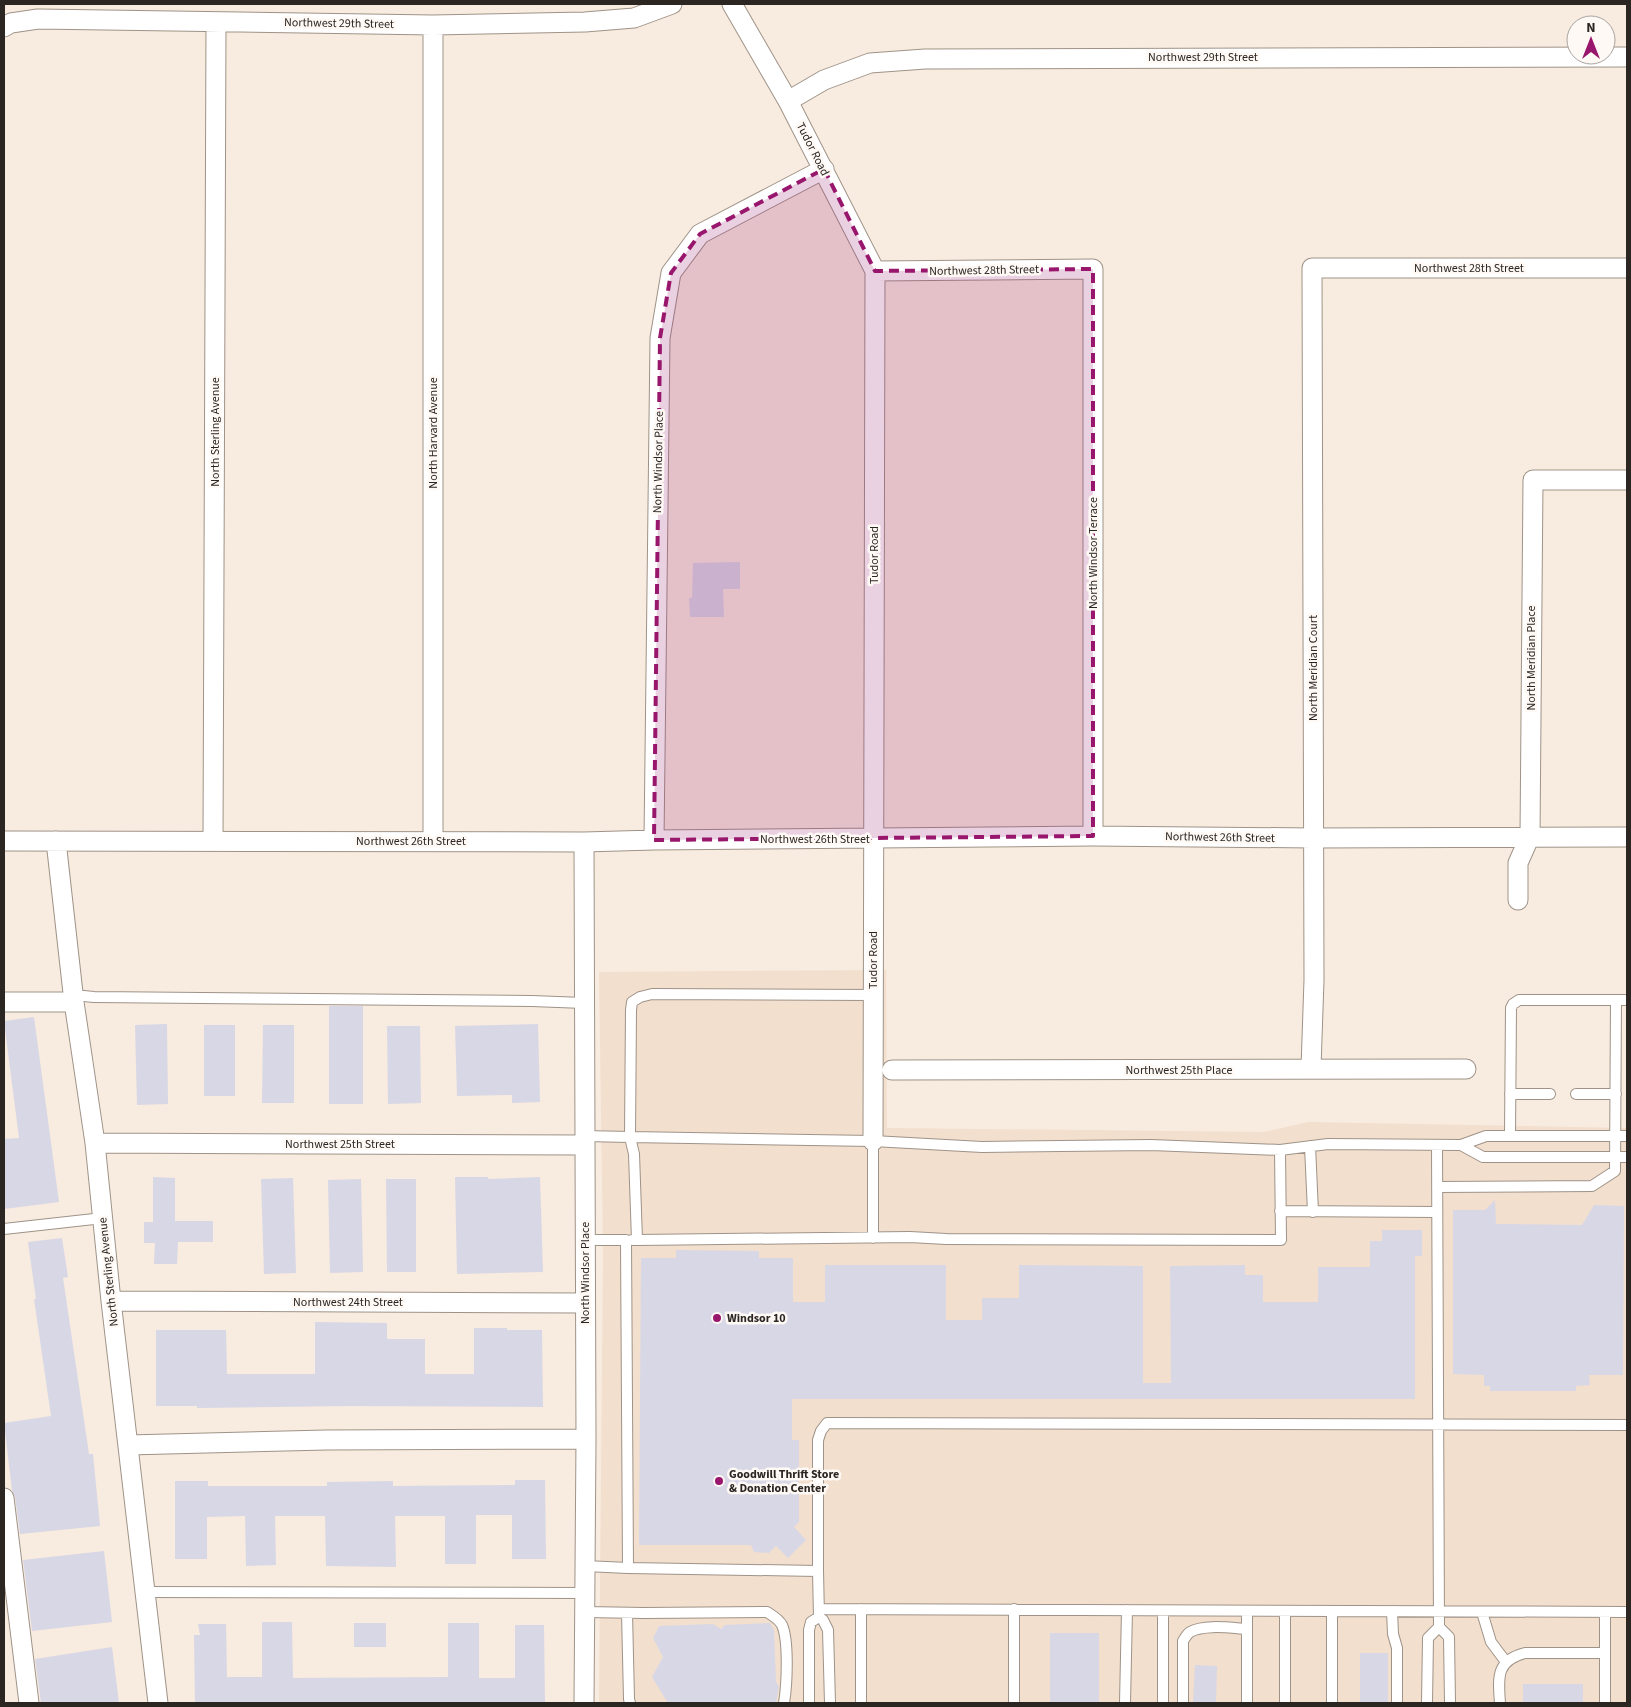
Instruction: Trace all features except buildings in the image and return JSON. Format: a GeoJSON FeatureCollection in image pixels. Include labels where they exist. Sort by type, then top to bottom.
{"type":"FeatureCollection","features":[{"type":"Feature","properties":{"kind":"street","name":"Northwest 29th Street"},"geometry":{"type":"LineString","coordinates":[[4,27],[12,23],[38,19],[433,25],[594,21],[634,18],[672,4]]}},
{"type":"Feature","properties":{"kind":"street","name":"Tudor Road"},"geometry":{"type":"LineString","coordinates":[[732,4],[788,101],[875,271],[873,1141]]}},
{"type":"Feature","properties":{"kind":"street","name":"North Sterling Avenue"},"geometry":{"type":"LineString","coordinates":[[213,841],[216,22]]}},
{"type":"Feature","properties":{"kind":"street","name":"North Harvard Avenue"},"geometry":{"type":"LineString","coordinates":[[433,25],[433,841]]}},
{"type":"Feature","properties":{"kind":"street","name":"Northwest 29th Street"},"geometry":{"type":"LineString","coordinates":[[788,101],[824,80],[870,63],[925,59],[1627,57]]}},
{"type":"Feature","properties":{"kind":"street","name":"North Windsor Place"},"geometry":{"type":"LineString","coordinates":[[654,840],[660,338],[671,273],[700,234],[824,169]]}},
{"type":"Feature","properties":{"kind":"street","name":"Northwest 28th Street"},"geometry":{"type":"LineString","coordinates":[[1312,268],[1627,268]]}},
{"type":"Feature","properties":{"kind":"street","name":"North Meridian Court"},"geometry":{"type":"LineString","coordinates":[[1310,1068],[1314,980],[1312,268]]}},
{"type":"Feature","properties":{"kind":"street","name":"Northwest 28th Street"},"geometry":{"type":"LineString","coordinates":[[875,271],[1093,269]]}},
{"type":"Feature","properties":{"kind":"street","name":"North Windsor Terrace"},"geometry":{"type":"LineString","coordinates":[[1093,269],[1093,836]]}},
{"type":"Feature","properties":{"kind":"street","name":"North Meridian Place"},"geometry":{"type":"LineString","coordinates":[[1530,836],[1532,480],[1627,480]]}},
{"type":"Feature","properties":{"kind":"street","name":"Northwest 26th Street"},"geometry":{"type":"LineString","coordinates":[[4,841],[584,842],[1093,836],[1313,838],[1627,837]]}},
{"type":"Feature","properties":{"kind":"street"},"geometry":{"type":"LineString","coordinates":[[1518,900],[1518,863],[1530,836]]}},
{"type":"Feature","properties":{"kind":"street","name":"North Sterling Avenue"},"geometry":{"type":"LineString","coordinates":[[56,841],[74,999],[95,1143],[111,1300],[158,1703]]}},
{"type":"Feature","properties":{"kind":"street","name":"North Windsor Place"},"geometry":{"type":"LineString","coordinates":[[584,842],[586,1439],[584,1703]]}},
{"type":"Feature","properties":{"kind":"street"},"geometry":{"type":"LineString","coordinates":[[4,1002],[74,999]]}},
{"type":"Feature","properties":{"kind":"street","name":"Northwest 25th Place"},"geometry":{"type":"LineString","coordinates":[[892,1070],[1466,1069]]}},
{"type":"Feature","properties":{"kind":"street","name":"Northwest 25th Street"},"geometry":{"type":"LineString","coordinates":[[95,1143],[584,1140]]}},
{"type":"Feature","properties":{"kind":"street","name":"Northwest 24th Street"},"geometry":{"type":"LineString","coordinates":[[111,1300],[585,1303]]}},
{"type":"Feature","properties":{"kind":"street"},"geometry":{"type":"LineString","coordinates":[[128,1445],[326,1440],[586,1439]]}},
{"type":"Feature","properties":{"kind":"street"},"geometry":{"type":"LineString","coordinates":[[4,1498],[29,1703]]}},
{"type":"Feature","properties":{"kind":"lane"},"geometry":{"type":"LineString","coordinates":[[628,1568],[634,1154],[630,1137],[632,1002],[640,997],[652,994],[873,987]]}},
{"type":"Feature","properties":{"kind":"lane"},"geometry":{"type":"LineString","coordinates":[[74,999],[94,997],[584,1003]]}},
{"type":"Feature","properties":{"kind":"lane"},"geometry":{"type":"LineString","coordinates":[[1510,1136],[1511,1008],[1513,1004],[1518,1000],[1627,1000]]}},
{"type":"Feature","properties":{"kind":"lane"},"geometry":{"type":"LineString","coordinates":[[1437,1187],[1592,1186],[1615,1171],[1616,1000]]}},
{"type":"Feature","properties":{"kind":"lane"},"geometry":{"type":"LineString","coordinates":[[1510,1094],[1550,1094]]}},
{"type":"Feature","properties":{"kind":"lane"},"geometry":{"type":"LineString","coordinates":[[1576,1094],[1616,1094]]}},
{"type":"Feature","properties":{"kind":"lane"},"geometry":{"type":"LineString","coordinates":[[584,1140],[630,1137],[873,1141],[982,1147],[1151,1145],[1280,1150],[1328,1144],[1461,1145],[1486,1136],[1627,1136]]}},
{"type":"Feature","properties":{"kind":"lane"},"geometry":{"type":"LineString","coordinates":[[873,1141],[873,1238]]}},
{"type":"Feature","properties":{"kind":"lane"},"geometry":{"type":"LineString","coordinates":[[1437,1145],[1438,1612],[1439,1627],[1449,1637],[1450,1703]]}},
{"type":"Feature","properties":{"kind":"lane"},"geometry":{"type":"LineString","coordinates":[[1461,1145],[1484,1157],[1627,1157]]}},
{"type":"Feature","properties":{"kind":"lane"},"geometry":{"type":"LineString","coordinates":[[1310,1146],[1313,1212]]}},
{"type":"Feature","properties":{"kind":"lane"},"geometry":{"type":"LineString","coordinates":[[585,1240],[910,1237],[956,1239],[1281,1240],[1280,1150]]}},
{"type":"Feature","properties":{"kind":"lane"},"geometry":{"type":"LineString","coordinates":[[1280,1211],[1437,1212]]}},
{"type":"Feature","properties":{"kind":"lane"},"geometry":{"type":"LineString","coordinates":[[4,1229],[103,1218]]}},
{"type":"Feature","properties":{"kind":"lane"},"geometry":{"type":"LineString","coordinates":[[830,1703],[828,1630],[819,1613],[818,1571],[818,1440],[827,1422],[1627,1425]]}},
{"type":"Feature","properties":{"kind":"lane"},"geometry":{"type":"LineString","coordinates":[[585,1566],[818,1571]]}},
{"type":"Feature","properties":{"kind":"lane"},"geometry":{"type":"LineString","coordinates":[[145,1592],[585,1593]]}},
{"type":"Feature","properties":{"kind":"lane"},"geometry":{"type":"LineString","coordinates":[[861,1609],[861,1703]]}},
{"type":"Feature","properties":{"kind":"lane"},"geometry":{"type":"LineString","coordinates":[[808,1703],[809,1630],[811,1622],[819,1613],[861,1609],[1627,1612]]}},
{"type":"Feature","properties":{"kind":"lane"},"geometry":{"type":"LineString","coordinates":[[1014,1610],[1014,1703]]}},
{"type":"Feature","properties":{"kind":"lane"},"geometry":{"type":"LineString","coordinates":[[1125,1703],[1127,1610]]}},
{"type":"Feature","properties":{"kind":"lane"},"geometry":{"type":"LineString","coordinates":[[1163,1610],[1163,1703]]}},
{"type":"Feature","properties":{"kind":"lane"},"geometry":{"type":"LineString","coordinates":[[1247,1611],[1248,1703]]}},
{"type":"Feature","properties":{"kind":"lane"},"geometry":{"type":"LineString","coordinates":[[1285,1611],[1285,1703]]}},
{"type":"Feature","properties":{"kind":"lane"},"geometry":{"type":"LineString","coordinates":[[1332,1611],[1332,1703]]}},
{"type":"Feature","properties":{"kind":"lane"},"geometry":{"type":"LineString","coordinates":[[1392,1611],[1393,1634],[1397,1648],[1397,1703]]}},
{"type":"Feature","properties":{"kind":"lane"},"geometry":{"type":"LineString","coordinates":[[585,1612],[767,1612],[782,1625],[785,1635],[787,1688],[784,1703]]}},
{"type":"Feature","properties":{"kind":"lane"},"geometry":{"type":"LineString","coordinates":[[1482,1612],[1491,1642],[1506,1662]]}},
{"type":"Feature","properties":{"kind":"lane"},"geometry":{"type":"LineString","coordinates":[[1605,1612],[1605,1703]]}},
{"type":"Feature","properties":{"kind":"lane"},"geometry":{"type":"LineString","coordinates":[[626,1613],[630,1703]]}},
{"type":"Feature","properties":{"kind":"lane"},"geometry":{"type":"LineString","coordinates":[[1427,1703],[1428,1638],[1439,1627]]}},
{"type":"Feature","properties":{"kind":"lane"},"geometry":{"type":"LineString","coordinates":[[1183,1703],[1183,1641],[1186,1635],[1204,1628],[1247,1629]]}},
{"type":"Feature","properties":{"kind":"lane"},"geometry":{"type":"LineString","coordinates":[[1500,1703],[1498,1682],[1500,1670],[1506,1662],[1515,1656],[1525,1654],[1605,1654]]}},
{"type":"Feature","properties":{"kind":"highlighted area"},"geometry":{"type":"Polygon","coordinates":[[[824,169],[875,271],[1093,269],[1093,836],[654,840],[660,338],[671,273],[700,234],[824,169]]]}},
{"type":"Feature","properties":{"kind":"shaded area"},"geometry":{"type":"Polygon","coordinates":[[[886,970],[887,1128],[1264,1132],[1308,1122],[1627,1128],[1627,1703],[599,1703],[603,1252],[599,972],[886,970]]]}},
{"type":"Feature","properties":{"kind":"place","name":"Windsor 10"},"geometry":{"type":"Point","coordinates":[717,1318]}},
{"type":"Feature","properties":{"kind":"place","name":"Goodwill Thrift Store & Donation Center"},"geometry":{"type":"Point","coordinates":[719,1481]}}]}
